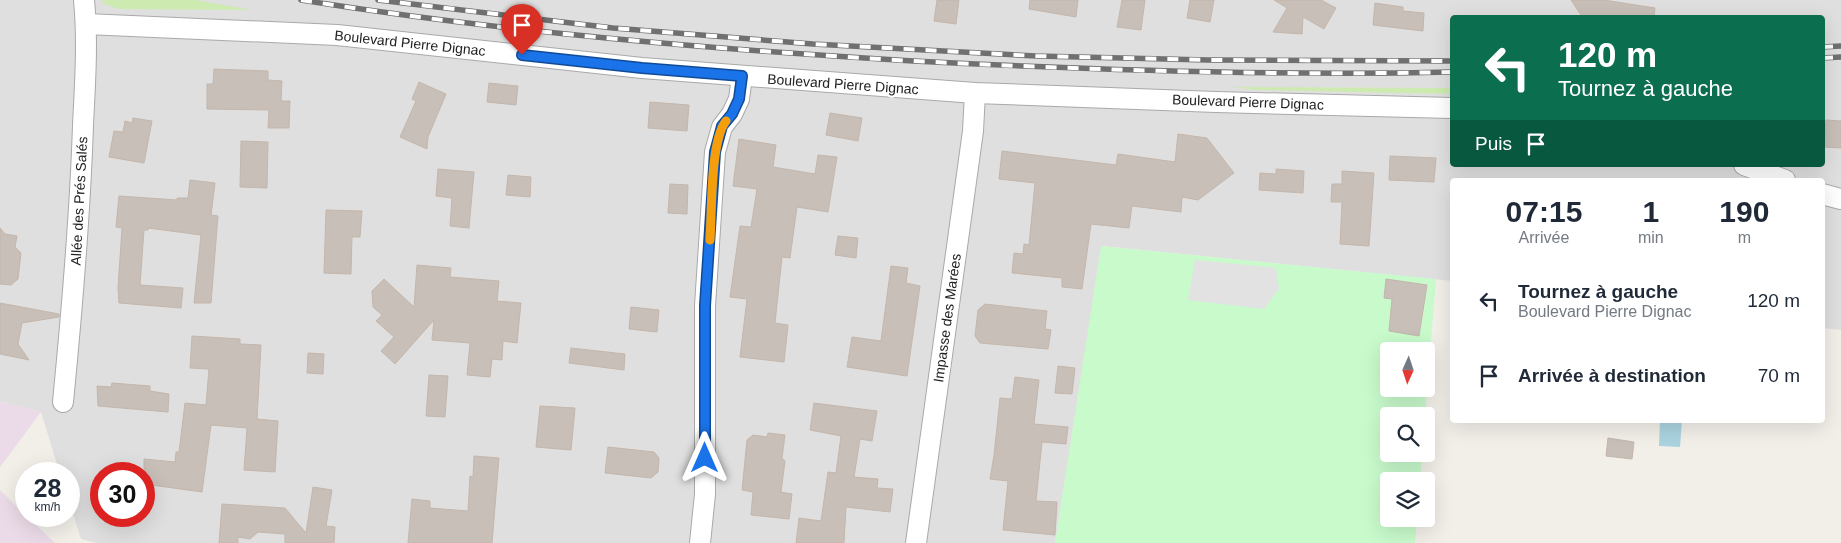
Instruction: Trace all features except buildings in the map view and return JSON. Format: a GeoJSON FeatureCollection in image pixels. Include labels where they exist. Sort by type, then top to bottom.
{"type":"FeatureCollection","features":[{"type":"Feature","properties":{"kind":"street","name":"Allée des Prés Salés"},"geometry":{"type":"LineString","coordinates":[[63,402],[72,314],[82,176],[86,24],[83,0]]}},
{"type":"Feature","properties":{"kind":"street","name":"Boulevard Pierre Dignac"},"geometry":{"type":"LineString","coordinates":[[86,24],[327,34],[633,68],[975,93],[1450,108]]}},
{"type":"Feature","properties":{"kind":"street"},"geometry":{"type":"LineString","coordinates":[[700,543],[705,494],[705,306],[715,152],[722,126],[732,114],[739,99],[742,76]]}},
{"type":"Feature","properties":{"kind":"street","name":"Impasse des Marées"},"geometry":{"type":"LineString","coordinates":[[916,543],[974,131],[975,93]]}},
{"type":"Feature","properties":{"kind":"street"},"geometry":{"type":"LineString","coordinates":[[1749,167],[1780,178]]}},
{"type":"Feature","properties":{"kind":"street"},"geometry":{"type":"LineString","coordinates":[[1825,195],[1841,199]]}},
{"type":"Feature","properties":{"kind":"shaded area"},"geometry":{"type":"Polygon","coordinates":[[[0,0],[1841,0],[1841,330],[1825,328],[1825,178],[1450,178],[1450,281],[1102,246],[1055,543],[96,543],[81,539],[77,527],[80,527],[80,462],[56,462],[41,412],[0,401],[0,0]]]}},
{"type":"Feature","properties":{"kind":"shaded area"},"geometry":{"type":"Polygon","coordinates":[[[1195,260],[1276,268],[1279,289],[1264,309],[1188,300],[1195,260]]]}},
{"type":"Feature","properties":{"kind":"shaded area"},"geometry":{"type":"Polygon","coordinates":[[[0,401],[41,412],[0,467],[0,401]]]}},
{"type":"Feature","properties":{"kind":"shaded area"},"geometry":{"type":"Polygon","coordinates":[[[0,490],[15,505],[15,527],[38,527],[55,543],[0,543],[0,490]]]}},
{"type":"Feature","properties":{"kind":"green space"},"geometry":{"type":"Polygon","coordinates":[[[102,0],[196,0],[251,10],[119,9],[104,4],[102,0]]]}},
{"type":"Feature","properties":{"kind":"green space"},"geometry":{"type":"Polygon","coordinates":[[[1231,87],[1450,88],[1450,94],[1256,90],[1231,87]]]}},
{"type":"Feature","properties":{"kind":"green space"},"geometry":{"type":"Polygon","coordinates":[[[1101,246],[1436,279],[1431,342],[1380,342],[1380,398],[1426,398],[1426,407],[1380,407],[1380,462],[1421,462],[1421,472],[1380,472],[1380,527],[1416,527],[1415,543],[1055,543],[1101,246]]]}},
{"type":"Feature","properties":{"kind":"water"},"geometry":{"type":"Polygon","coordinates":[[[1660,423],[1682,423],[1680,447],[1659,446],[1660,423]]]}},
{"type":"Feature","properties":{"kind":"railway"},"geometry":{"type":"LineString","coordinates":[[301,0],[453,21],[606,38],[913,61],[1182,71],[1450,72]]}},
{"type":"Feature","properties":{"kind":"railway"},"geometry":{"type":"LineString","coordinates":[[378,0],[613,28],[813,44],[1036,56],[1208,60],[1450,61]]}},
{"type":"Feature","properties":{"kind":"railway"},"geometry":{"type":"LineString","coordinates":[[1825,47],[1841,46]]}},
{"type":"Feature","properties":{"kind":"railway"},"geometry":{"type":"LineString","coordinates":[[1825,58],[1841,57]]}},
{"type":"Feature","properties":{"kind":"slow traffic"},"geometry":{"type":"LineString","coordinates":[[710,240],[715,152],[722,126],[726,121]]}},
{"type":"Feature","properties":{"kind":"route"},"geometry":{"type":"LineString","coordinates":[[522,55],[642,68],[742,76],[739,99],[732,114],[722,126],[715,152],[705,306],[705,458]]}}]}
